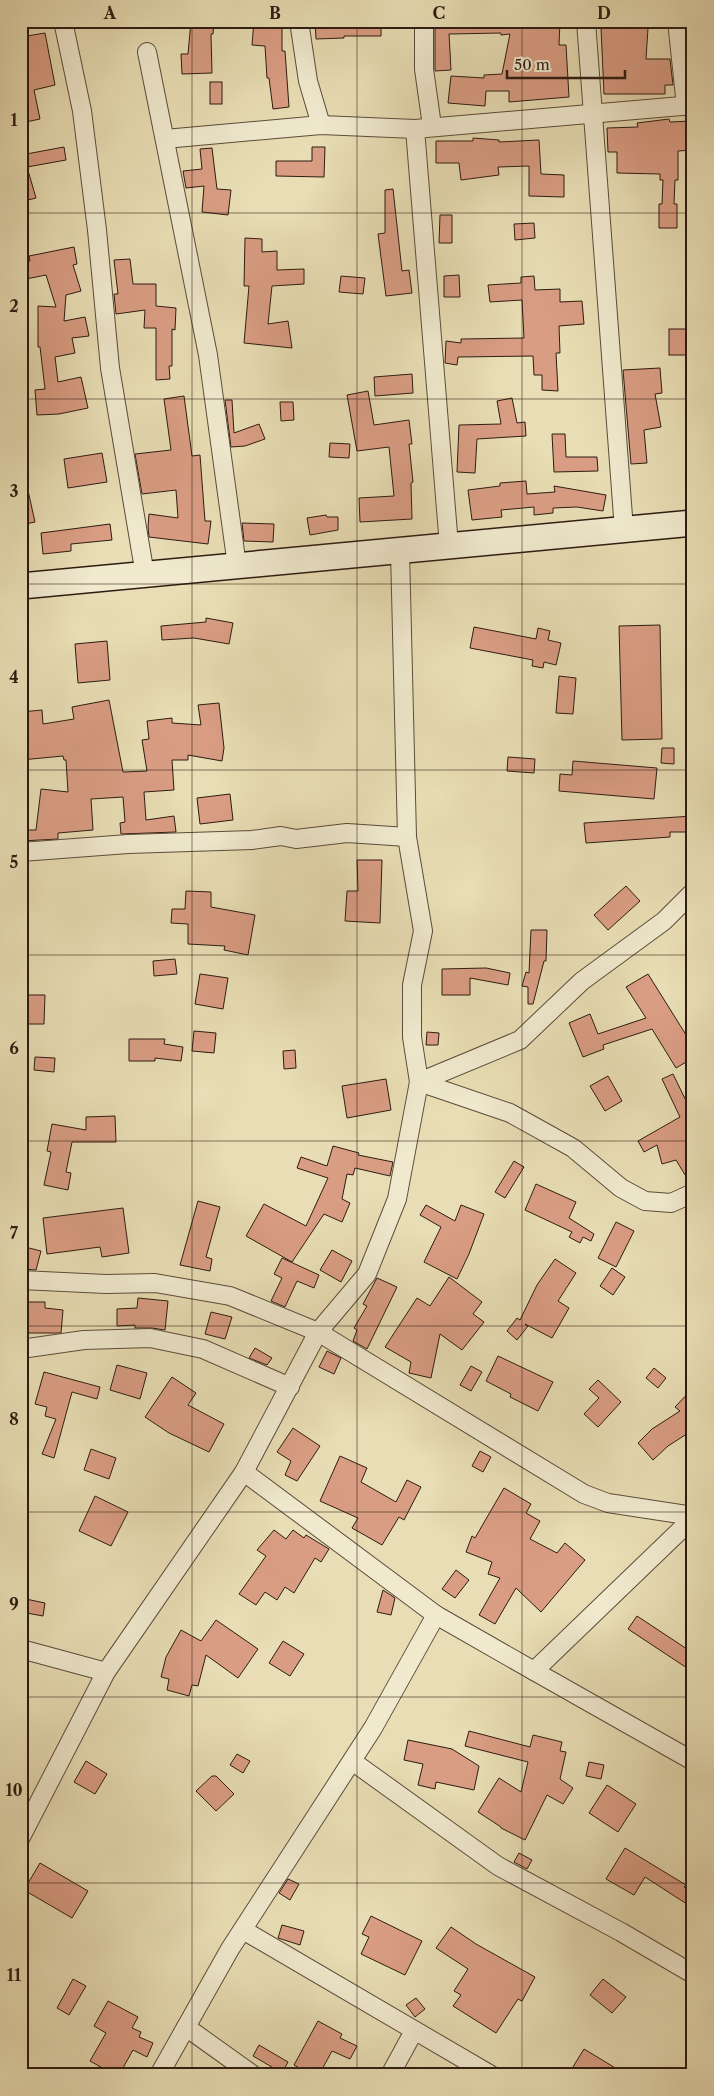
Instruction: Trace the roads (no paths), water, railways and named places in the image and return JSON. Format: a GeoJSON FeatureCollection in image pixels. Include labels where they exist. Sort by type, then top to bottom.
{"type":"FeatureCollection","features":[{"type":"Feature","properties":{"kind":"main road"},"geometry":{"type":"LineString","coordinates":[[21,586],[693,523]]}},
{"type":"Feature","properties":{"kind":"street"},"geometry":{"type":"LineString","coordinates":[[63,21],[82,111],[97,230],[110,368],[145,575]]}},
{"type":"Feature","properties":{"kind":"street"},"geometry":{"type":"LineString","coordinates":[[299,21],[308,82],[321,124]]}},
{"type":"Feature","properties":{"kind":"street"},"geometry":{"type":"LineString","coordinates":[[424,21],[424,128],[449,546]]}},
{"type":"Feature","properties":{"kind":"street"},"geometry":{"type":"LineString","coordinates":[[586,21],[594,113],[612,390],[624,530]]}},
{"type":"Feature","properties":{"kind":"street"},"geometry":{"type":"LineString","coordinates":[[165,139],[321,124],[424,128],[689,105],[677,21]]}},
{"type":"Feature","properties":{"kind":"street"},"geometry":{"type":"LineString","coordinates":[[147,52],[208,355],[237,566]]}},
{"type":"Feature","properties":{"kind":"street"},"geometry":{"type":"LineString","coordinates":[[21,1837],[106,1672],[244,1472],[318,1332],[367,1274],[397,1199],[419,1082],[412,1037],[412,985],[423,930],[408,837],[400,551]]}},
{"type":"Feature","properties":{"kind":"street"},"geometry":{"type":"LineString","coordinates":[[21,852],[128,844],[252,840],[280,836],[296,839],[347,833],[408,837]]}},
{"type":"Feature","properties":{"kind":"street"},"geometry":{"type":"LineString","coordinates":[[419,1082],[520,1040],[582,981],[664,921],[693,892]]}},
{"type":"Feature","properties":{"kind":"street"},"geometry":{"type":"LineString","coordinates":[[419,1082],[510,1113],[573,1148],[621,1188],[645,1201],[671,1204],[693,1193]]}},
{"type":"Feature","properties":{"kind":"street"},"geometry":{"type":"LineString","coordinates":[[21,1280],[106,1284],[155,1283],[230,1296],[318,1332],[584,1494],[608,1503],[693,1517]]}},
{"type":"Feature","properties":{"kind":"street"},"geometry":{"type":"LineString","coordinates":[[21,1349],[84,1340],[150,1338],[203,1349],[290,1387]]}},
{"type":"Feature","properties":{"kind":"street"},"geometry":{"type":"LineString","coordinates":[[244,1472],[436,1615],[693,1761]]}},
{"type":"Feature","properties":{"kind":"street"},"geometry":{"type":"LineString","coordinates":[[534,1671],[693,1517]]}},
{"type":"Feature","properties":{"kind":"street"},"geometry":{"type":"LineString","coordinates":[[159,2075],[242,1930],[352,1762],[436,1615]]}},
{"type":"Feature","properties":{"kind":"street"},"geometry":{"type":"LineString","coordinates":[[21,1649],[106,1672]]}},
{"type":"Feature","properties":{"kind":"street"},"geometry":{"type":"LineString","coordinates":[[352,1762],[498,1866],[621,1932],[693,1974]]}},
{"type":"Feature","properties":{"kind":"street"},"geometry":{"type":"LineString","coordinates":[[242,1930],[491,2075]]}},
{"type":"Feature","properties":{"kind":"street"},"geometry":{"type":"LineString","coordinates":[[186,2027],[253,2075]]}},
{"type":"Feature","properties":{"kind":"street"},"geometry":{"type":"LineString","coordinates":[[390,2075],[414,2031]]}}]}
